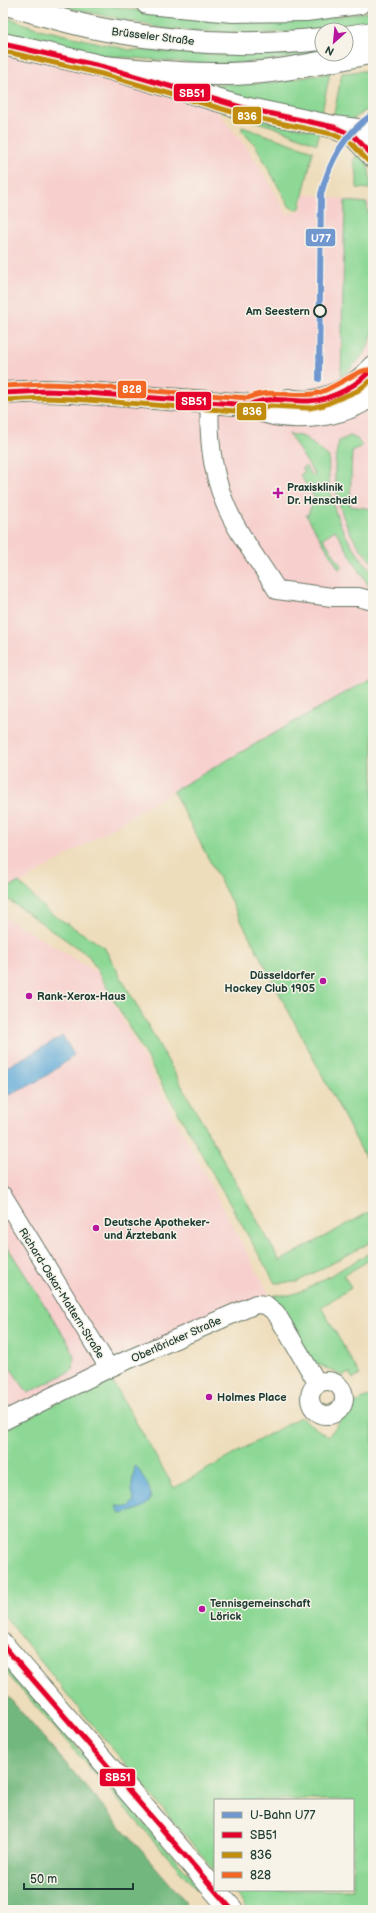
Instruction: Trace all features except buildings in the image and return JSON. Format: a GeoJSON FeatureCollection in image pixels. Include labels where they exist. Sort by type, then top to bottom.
{"type":"FeatureCollection","features":[{"type":"Feature","properties":{"kind":"main road","name":"Brüsseler Straße"},"geometry":{"type":"LineString","coordinates":[[3,3],[106,30],[200,42],[256,44],[314,40]]}},
{"type":"Feature","properties":{"kind":"main road"},"geometry":{"type":"LineString","coordinates":[[147,3],[233,11],[306,10],[359,3]]}},
{"type":"Feature","properties":{"kind":"main road"},"geometry":{"type":"LineString","coordinates":[[354,36],[373,33]]}},
{"type":"Feature","properties":{"kind":"main road"},"geometry":{"type":"LineString","coordinates":[[3,44],[104,67],[244,108],[334,127],[373,132]]}},
{"type":"Feature","properties":{"kind":"main road"},"geometry":{"type":"LineString","coordinates":[[104,67],[155,72],[203,74],[261,72],[373,52]]}},
{"type":"Feature","properties":{"kind":"main road"},"geometry":{"type":"LineString","coordinates":[[334,127],[354,136],[373,156]]}},
{"type":"Feature","properties":{"kind":"main road"},"geometry":{"type":"LineString","coordinates":[[3,393],[46,391],[73,392],[249,405],[266,398],[314,401],[371,381]]}},
{"type":"Feature","properties":{"kind":"main road"},"geometry":{"type":"LineString","coordinates":[[3,1646],[214,1889]]}},
{"type":"Feature","properties":{"kind":"main road"},"geometry":{"type":"LineString","coordinates":[[216,1891],[232,1910]]}},
{"type":"Feature","properties":{"kind":"street"},"geometry":{"type":"LineString","coordinates":[[210,402],[209,437],[216,477],[224,502],[236,525],[277,590],[332,597],[358,597],[373,601]]}},
{"type":"Feature","properties":{"kind":"street","name":"Richard-Oskar-Mattern-Straße"},"geometry":{"type":"LineString","coordinates":[[3,1196],[109,1368]]}},
{"type":"Feature","properties":{"kind":"street","name":"Oberlöricker Straße"},"geometry":{"type":"LineString","coordinates":[[3,1421],[109,1368],[259,1304],[266,1305],[276,1313],[318,1384]]}},
{"type":"Feature","properties":{"kind":"shaded area"},"geometry":{"type":"Polygon","coordinates":[[[3,49],[210,103],[248,149],[267,178],[287,215],[301,210],[305,194],[373,203],[373,677],[173,791],[3,894],[3,49]]]}},
{"type":"Feature","properties":{"kind":"shaded area"},"geometry":{"type":"Polygon","coordinates":[[[3,916],[98,973],[269,1294],[105,1367],[3,1421],[3,916]]]}},
{"type":"Feature","properties":{"kind":"green space"},"geometry":{"type":"Polygon","coordinates":[[[46,3],[98,3],[177,18],[256,20],[334,17],[373,11],[373,23],[354,26],[354,22],[314,22],[314,30],[256,34],[166,29],[46,3]]]}},
{"type":"Feature","properties":{"kind":"green space"},"geometry":{"type":"Polygon","coordinates":[[[3,16],[39,29],[130,50],[226,55],[314,49],[314,56],[219,65],[97,55],[3,34],[3,16]]]}},
{"type":"Feature","properties":{"kind":"green space"},"geometry":{"type":"Polygon","coordinates":[[[373,70],[373,106],[350,121],[333,118],[342,73],[373,70]]]}},
{"type":"Feature","properties":{"kind":"green space"},"geometry":{"type":"Polygon","coordinates":[[[330,73],[321,116],[193,85],[270,83],[330,73]]]}},
{"type":"Feature","properties":{"kind":"green space"},"geometry":{"type":"Polygon","coordinates":[[[221,111],[319,132],[317,144],[274,127],[221,111]]]}},
{"type":"Feature","properties":{"kind":"green space"},"geometry":{"type":"Polygon","coordinates":[[[242,127],[313,151],[300,208],[295,210],[289,206],[256,146],[242,131],[242,127]]]}},
{"type":"Feature","properties":{"kind":"green space"},"geometry":{"type":"Polygon","coordinates":[[[360,150],[366,159],[369,168],[370,189],[357,188],[357,173],[353,161],[360,150]]]}},
{"type":"Feature","properties":{"kind":"green space"},"geometry":{"type":"Polygon","coordinates":[[[345,201],[367,203],[373,252],[373,330],[366,351],[341,377],[345,201]]]}},
{"type":"Feature","properties":{"kind":"green space"},"geometry":{"type":"Polygon","coordinates":[[[289,434],[304,437],[329,457],[330,490],[333,505],[338,519],[353,547],[373,572],[373,587],[370,588],[335,530],[323,538],[342,567],[339,569],[306,515],[308,515],[314,497],[300,475],[305,472],[302,468],[305,466],[313,477],[315,475],[289,434]]]}},
{"type":"Feature","properties":{"kind":"green space"},"geometry":{"type":"Polygon","coordinates":[[[350,436],[357,439],[362,446],[352,451],[350,506],[373,509],[373,563],[362,551],[345,522],[336,490],[336,457],[339,441],[350,436]]]}},
{"type":"Feature","properties":{"kind":"green space","name":"Düsseldorfer Hockey Club 1905"},"geometry":{"type":"Polygon","coordinates":[[[373,677],[373,1172],[173,791],[373,677]]]}},
{"type":"Feature","properties":{"kind":"green space"},"geometry":{"type":"Polygon","coordinates":[[[19,882],[47,911],[104,947],[280,1261],[373,1210],[373,1241],[297,1282],[275,1283],[89,956],[3,896],[3,891],[19,882]]]}},
{"type":"Feature","properties":{"kind":"green space"},"geometry":{"type":"Polygon","coordinates":[[[3,1240],[68,1342],[74,1356],[73,1370],[28,1393],[3,1358],[3,1240]]]}},
{"type":"Feature","properties":{"kind":"green space"},"geometry":{"type":"Polygon","coordinates":[[[373,1251],[373,1258],[344,1275],[351,1288],[321,1307],[360,1375],[353,1379],[349,1373],[343,1376],[311,1361],[273,1301],[275,1295],[290,1295],[305,1290],[373,1251]]]}},
{"type":"Feature","properties":{"kind":"green space","name":"Tennisgemeinschaft Lörick"},"geometry":{"type":"Polygon","coordinates":[[[110,1377],[174,1488],[300,1417],[328,1437],[353,1404],[373,1395],[373,1910],[249,1910],[233,1891],[354,1891],[354,1799],[214,1799],[214,1870],[66,1693],[3,1614],[3,1431],[15,1423],[110,1377]]]}},
{"type":"Feature","properties":{"kind":"green space"},"geometry":{"type":"Polygon","coordinates":[[[3,1663],[194,1880],[197,1890],[3,1669],[3,1663]]]}},
{"type":"Feature","properties":{"kind":"green space"},"geometry":{"type":"Polygon","coordinates":[[[3,1691],[186,1902],[182,1910],[3,1910],[3,1691]]]}},
{"type":"Feature","properties":{"kind":"water"},"geometry":{"type":"Polygon","coordinates":[[[63,1036],[74,1055],[58,1068],[40,1079],[3,1097],[3,1069],[63,1036]]]}},
{"type":"Feature","properties":{"kind":"water"},"geometry":{"type":"Polygon","coordinates":[[[135,1465],[147,1484],[150,1491],[150,1498],[148,1503],[142,1507],[120,1514],[116,1506],[129,1507],[134,1500],[131,1492],[135,1465]]]}},
{"type":"Feature","properties":{"kind":"metro line","name":"U77"},"geometry":{"type":"LineString","coordinates":[[319,379],[321,194],[329,170],[346,139],[373,114]]}},
{"type":"Feature","properties":{"kind":"transit line","name":"SB51"},"geometry":{"type":"LineString","coordinates":[[3,44],[104,67],[244,108],[334,127],[354,136],[373,156]]}},
{"type":"Feature","properties":{"kind":"transit line","name":"836"},"geometry":{"type":"LineString","coordinates":[[3,51],[102,74],[243,115],[332,134],[350,142],[368,161]]}},
{"type":"Feature","properties":{"kind":"transit line","name":"SB51"},"geometry":{"type":"LineString","coordinates":[[3,393],[46,391],[73,392],[249,405],[264,400],[309,401],[335,395],[361,380],[373,367]]}},
{"type":"Feature","properties":{"kind":"transit line","name":"828"},"geometry":{"type":"LineString","coordinates":[[3,386],[46,384],[73,385],[248,398],[265,393],[301,395],[318,393],[359,372],[369,370],[373,374]]}},
{"type":"Feature","properties":{"kind":"transit line","name":"836"},"geometry":{"type":"LineString","coordinates":[[3,400],[46,398],[73,399],[249,412],[271,406],[309,408],[324,405],[357,391],[373,379]]}},
{"type":"Feature","properties":{"kind":"transit line","name":"SB51"},"geometry":{"type":"LineString","coordinates":[[3,1645],[214,1889]]}},
{"type":"Feature","properties":{"kind":"transit line","name":"SB51"},"geometry":{"type":"LineString","coordinates":[[216,1891],[232,1910]]}},
{"type":"Feature","properties":{"kind":"place","name":"Am Seestern"},"geometry":{"type":"Point","coordinates":[320,311]}},
{"type":"Feature","properties":{"kind":"place","name":"Praxisklinik Dr. Henscheid"},"geometry":{"type":"Point","coordinates":[278,493]}},
{"type":"Feature","properties":{"kind":"place","name":"Düsseldorfer Hockey Club 1905"},"geometry":{"type":"Point","coordinates":[323,981]}},
{"type":"Feature","properties":{"kind":"place","name":"Rank-Xerox-Haus"},"geometry":{"type":"Point","coordinates":[29,996]}},
{"type":"Feature","properties":{"kind":"place","name":"Deutsche Apotheker- und Ärztebank"},"geometry":{"type":"Point","coordinates":[96,1228]}},
{"type":"Feature","properties":{"kind":"place","name":"Holmes Place"},"geometry":{"type":"Point","coordinates":[209,1397]}},
{"type":"Feature","properties":{"kind":"place","name":"Tennisgemeinschaft Lörick"},"geometry":{"type":"Point","coordinates":[202,1609]}}]}
